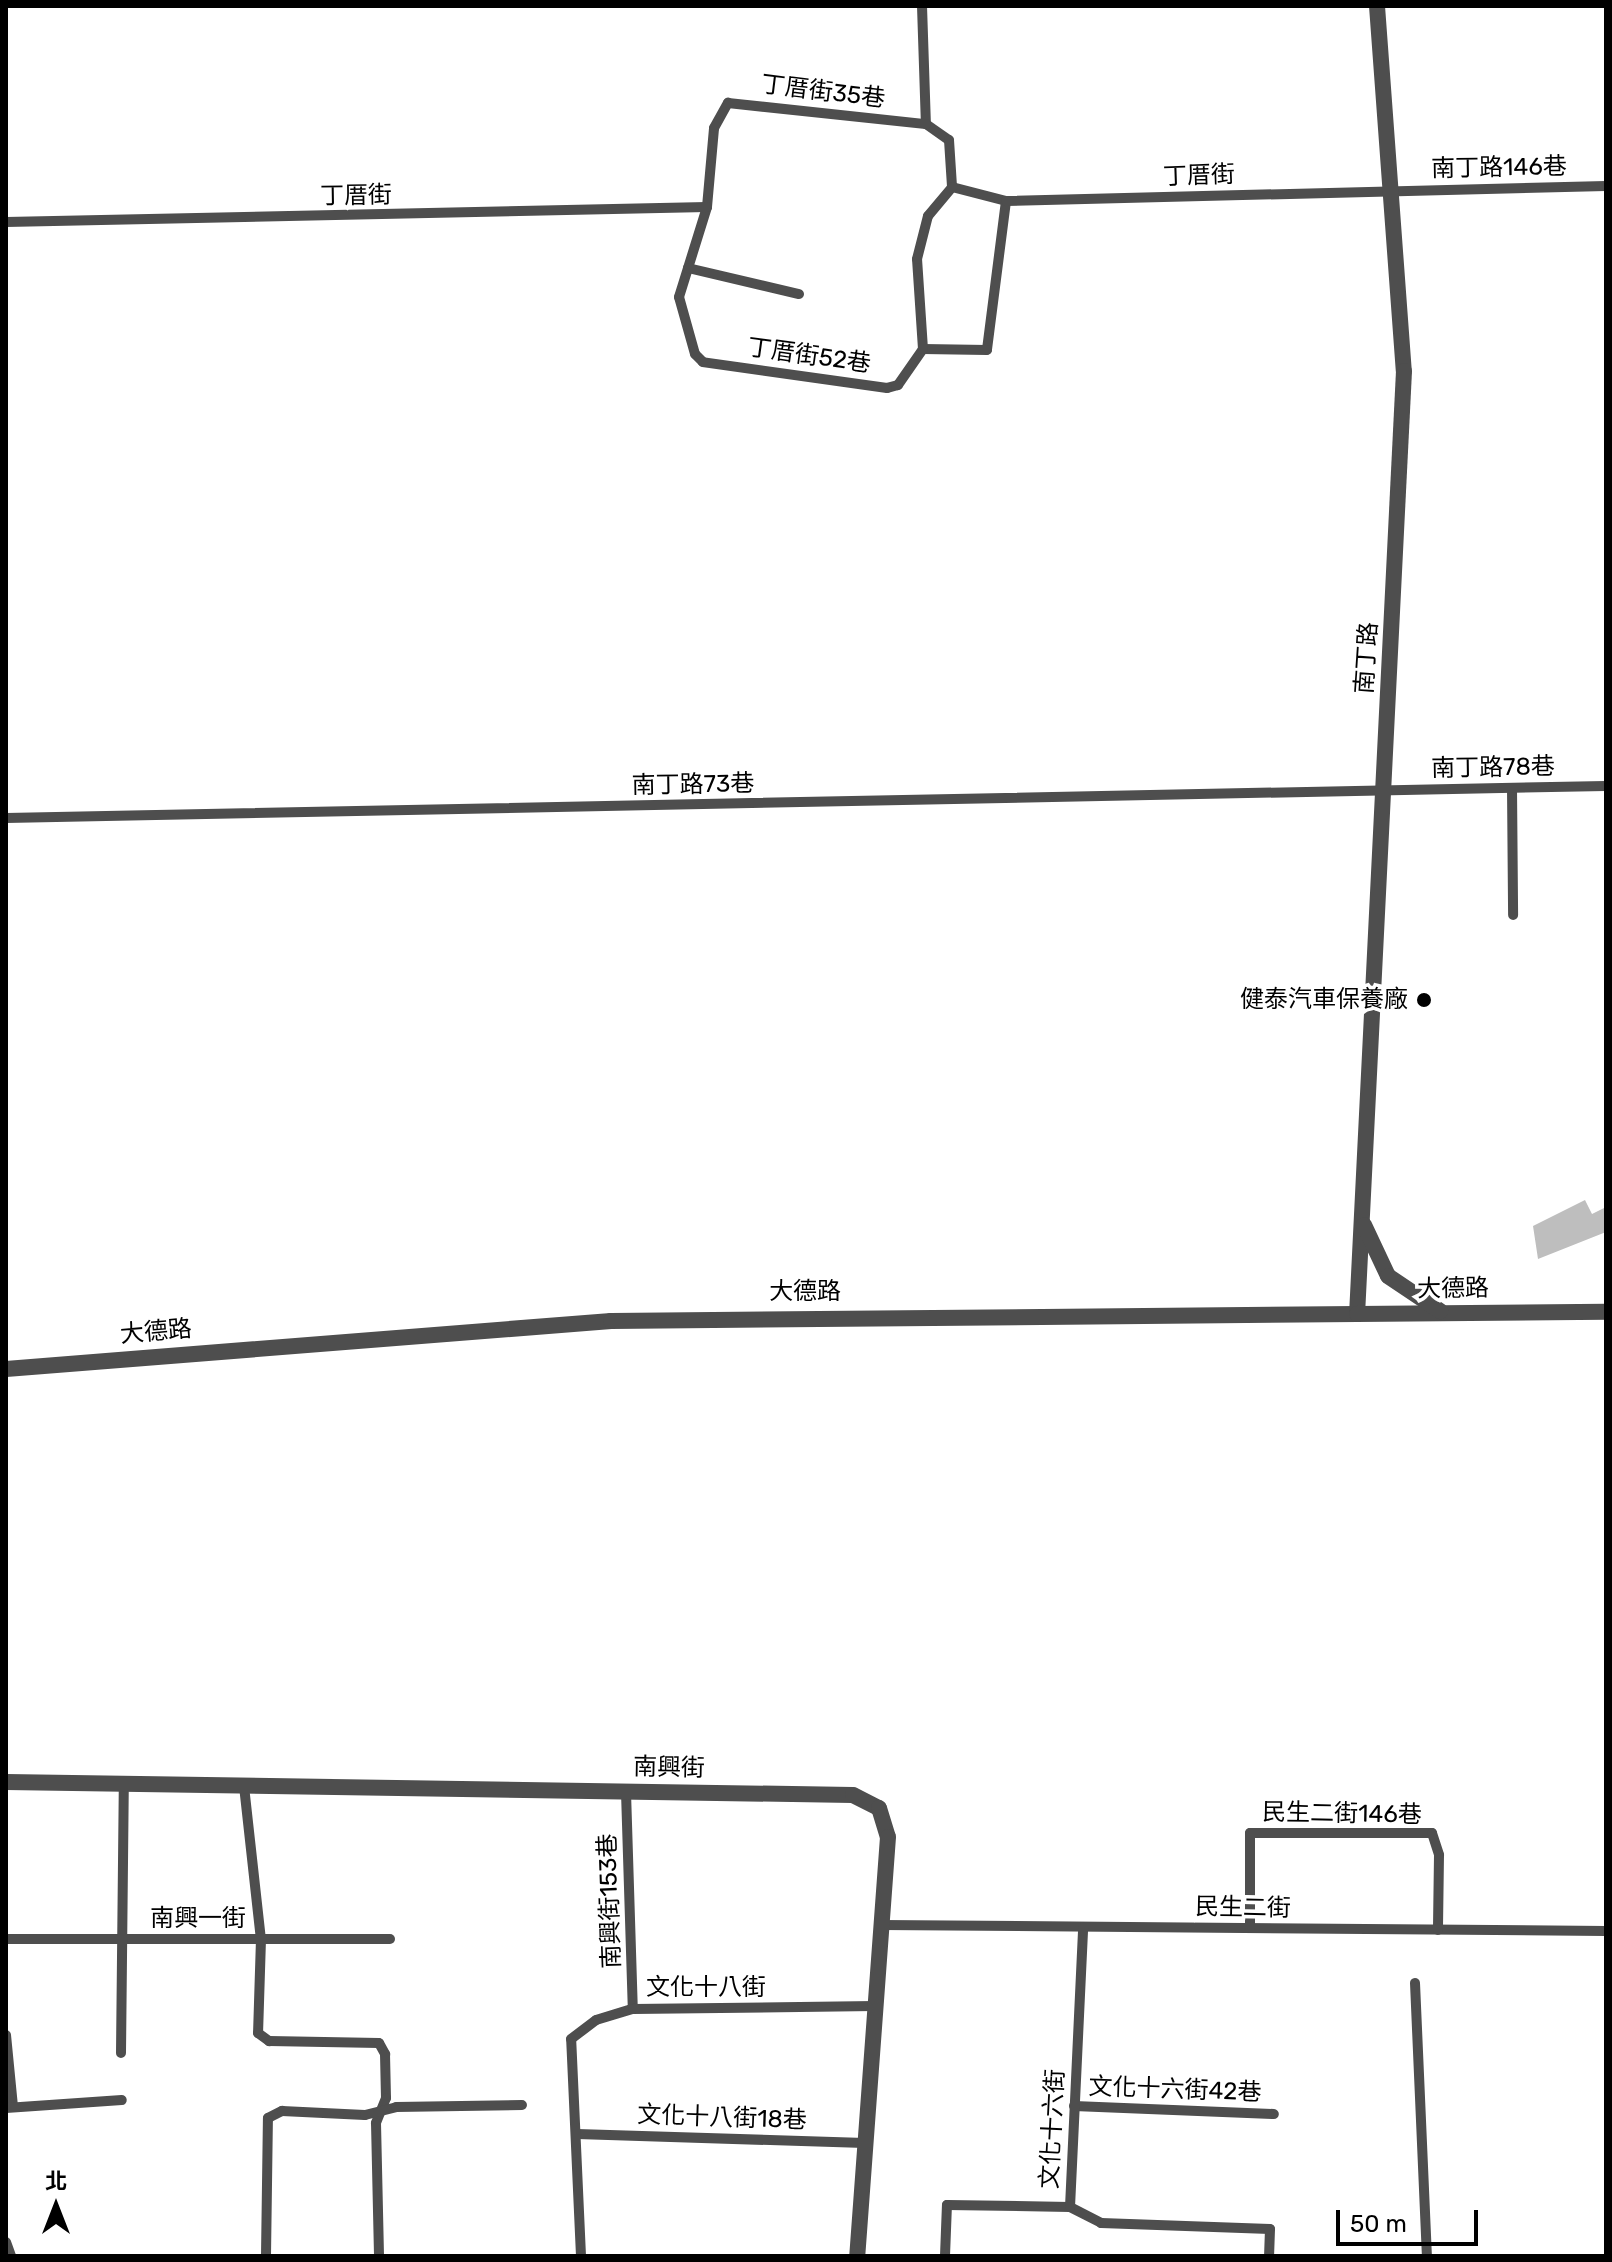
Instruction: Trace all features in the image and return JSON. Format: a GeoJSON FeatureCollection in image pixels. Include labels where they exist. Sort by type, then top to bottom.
{"type":"FeatureCollection","features":[{"type":"Feature","properties":{"kind":"street","name":"南丁路"},"geometry":{"type":"LineString","coordinates":[[1357,1314],[1404,371],[1377,6]]}},
{"type":"Feature","properties":{"kind":"street"},"geometry":{"type":"LineString","coordinates":[[1360,1210],[1388,1276],[1446,1313]]}},
{"type":"Feature","properties":{"kind":"street","name":"大德路"},"geometry":{"type":"LineString","coordinates":[[6,1369],[640,1320],[1606,1312]]}},
{"type":"Feature","properties":{"kind":"street","name":"南興街"},"geometry":{"type":"LineString","coordinates":[[6,1782],[853,1795],[879,1808],[888,1837],[857,2256]]}},
{"type":"Feature","properties":{"kind":"lane"},"geometry":{"type":"LineString","coordinates":[[922,6],[926,124],[949,140],[952,187],[928,216],[917,259],[923,349],[987,350],[1006,201],[952,187]]}},
{"type":"Feature","properties":{"kind":"lane","name":"丁厝街35巷"},"geometry":{"type":"LineString","coordinates":[[707,207],[714,128],[728,103],[926,124]]}},
{"type":"Feature","properties":{"kind":"lane","name":"南丁路146巷"},"geometry":{"type":"LineString","coordinates":[[1392,190],[1606,186]]}},
{"type":"Feature","properties":{"kind":"lane","name":"丁厝街"},"geometry":{"type":"LineString","coordinates":[[1006,201],[1392,190]]}},
{"type":"Feature","properties":{"kind":"lane","name":"丁厝街"},"geometry":{"type":"LineString","coordinates":[[6,222],[707,207]]}},
{"type":"Feature","properties":{"kind":"lane","name":"丁厝街52巷"},"geometry":{"type":"LineString","coordinates":[[707,207],[679,297],[703,362],[887,388],[898,385],[923,349]]}},
{"type":"Feature","properties":{"kind":"lane"},"geometry":{"type":"LineString","coordinates":[[688,268],[799,294]]}},
{"type":"Feature","properties":{"kind":"lane","name":"南丁路78巷"},"geometry":{"type":"LineString","coordinates":[[1381,790],[1606,786]]}},
{"type":"Feature","properties":{"kind":"lane"},"geometry":{"type":"LineString","coordinates":[[1512,788],[1513,915]]}},
{"type":"Feature","properties":{"kind":"lane","name":"南丁路73巷"},"geometry":{"type":"LineString","coordinates":[[6,818],[1381,790]]}},
{"type":"Feature","properties":{"kind":"lane"},"geometry":{"type":"LineString","coordinates":[[121,2053],[117,1939],[124,1784]]}},
{"type":"Feature","properties":{"kind":"lane"},"geometry":{"type":"LineString","coordinates":[[244,1786],[261,1939],[258,2033],[269,2041],[379,2043],[386,2098],[380,2111],[379,2256]]}},
{"type":"Feature","properties":{"kind":"lane","name":"南興街153巷"},"geometry":{"type":"LineString","coordinates":[[626,1792],[633,2009]]}},
{"type":"Feature","properties":{"kind":"lane","name":"民生二街146巷"},"geometry":{"type":"LineString","coordinates":[[1250,1928],[1250,1833],[1432,1833],[1439,1855],[1438,1930]]}},
{"type":"Feature","properties":{"kind":"lane","name":"民生二街"},"geometry":{"type":"LineString","coordinates":[[881,1925],[1606,1931]]}},
{"type":"Feature","properties":{"kind":"lane","name":"文化十六街"},"geometry":{"type":"LineString","coordinates":[[945,2256],[947,2205],[1070,2207],[1083,1927]]}},
{"type":"Feature","properties":{"kind":"lane","name":"南興一街"},"geometry":{"type":"LineString","coordinates":[[6,1939],[390,1939]]}},
{"type":"Feature","properties":{"kind":"lane"},"geometry":{"type":"LineString","coordinates":[[1415,1983],[1427,2256]]}},
{"type":"Feature","properties":{"kind":"lane","name":"文化十八街"},"geometry":{"type":"LineString","coordinates":[[581,2256],[571,2039],[596,2020],[633,2009],[875,2006]]}},
{"type":"Feature","properties":{"kind":"lane"},"geometry":{"type":"LineString","coordinates":[[6,2035],[9,2108],[122,2100]]}},
{"type":"Feature","properties":{"kind":"lane"},"geometry":{"type":"LineString","coordinates":[[266,2256],[268,2118],[282,2111],[380,2111],[522,2105]]}},
{"type":"Feature","properties":{"kind":"lane","name":"文化十六街42巷"},"geometry":{"type":"LineString","coordinates":[[1074,2106],[1274,2114]]}},
{"type":"Feature","properties":{"kind":"lane","name":"文化十八街18巷"},"geometry":{"type":"LineString","coordinates":[[577,2134],[865,2143]]}},
{"type":"Feature","properties":{"kind":"lane"},"geometry":{"type":"LineString","coordinates":[[1070,2207],[1101,2223],[1270,2229],[1269,2256]]}},
{"type":"Feature","properties":{"kind":"lane"},"geometry":{"type":"LineString","coordinates":[[6,2242],[11,2256]]}},
{"type":"Feature","properties":{"kind":"building"},"geometry":{"type":"Polygon","coordinates":[[[1585,1200],[1592,1214],[1606,1207],[1606,1232],[1538,1259],[1533,1226],[1585,1200]]]}},
{"type":"Feature","properties":{"kind":"place","name":"健泰汽車保養廠"},"geometry":{"type":"Point","coordinates":[1424,1000]}}]}
